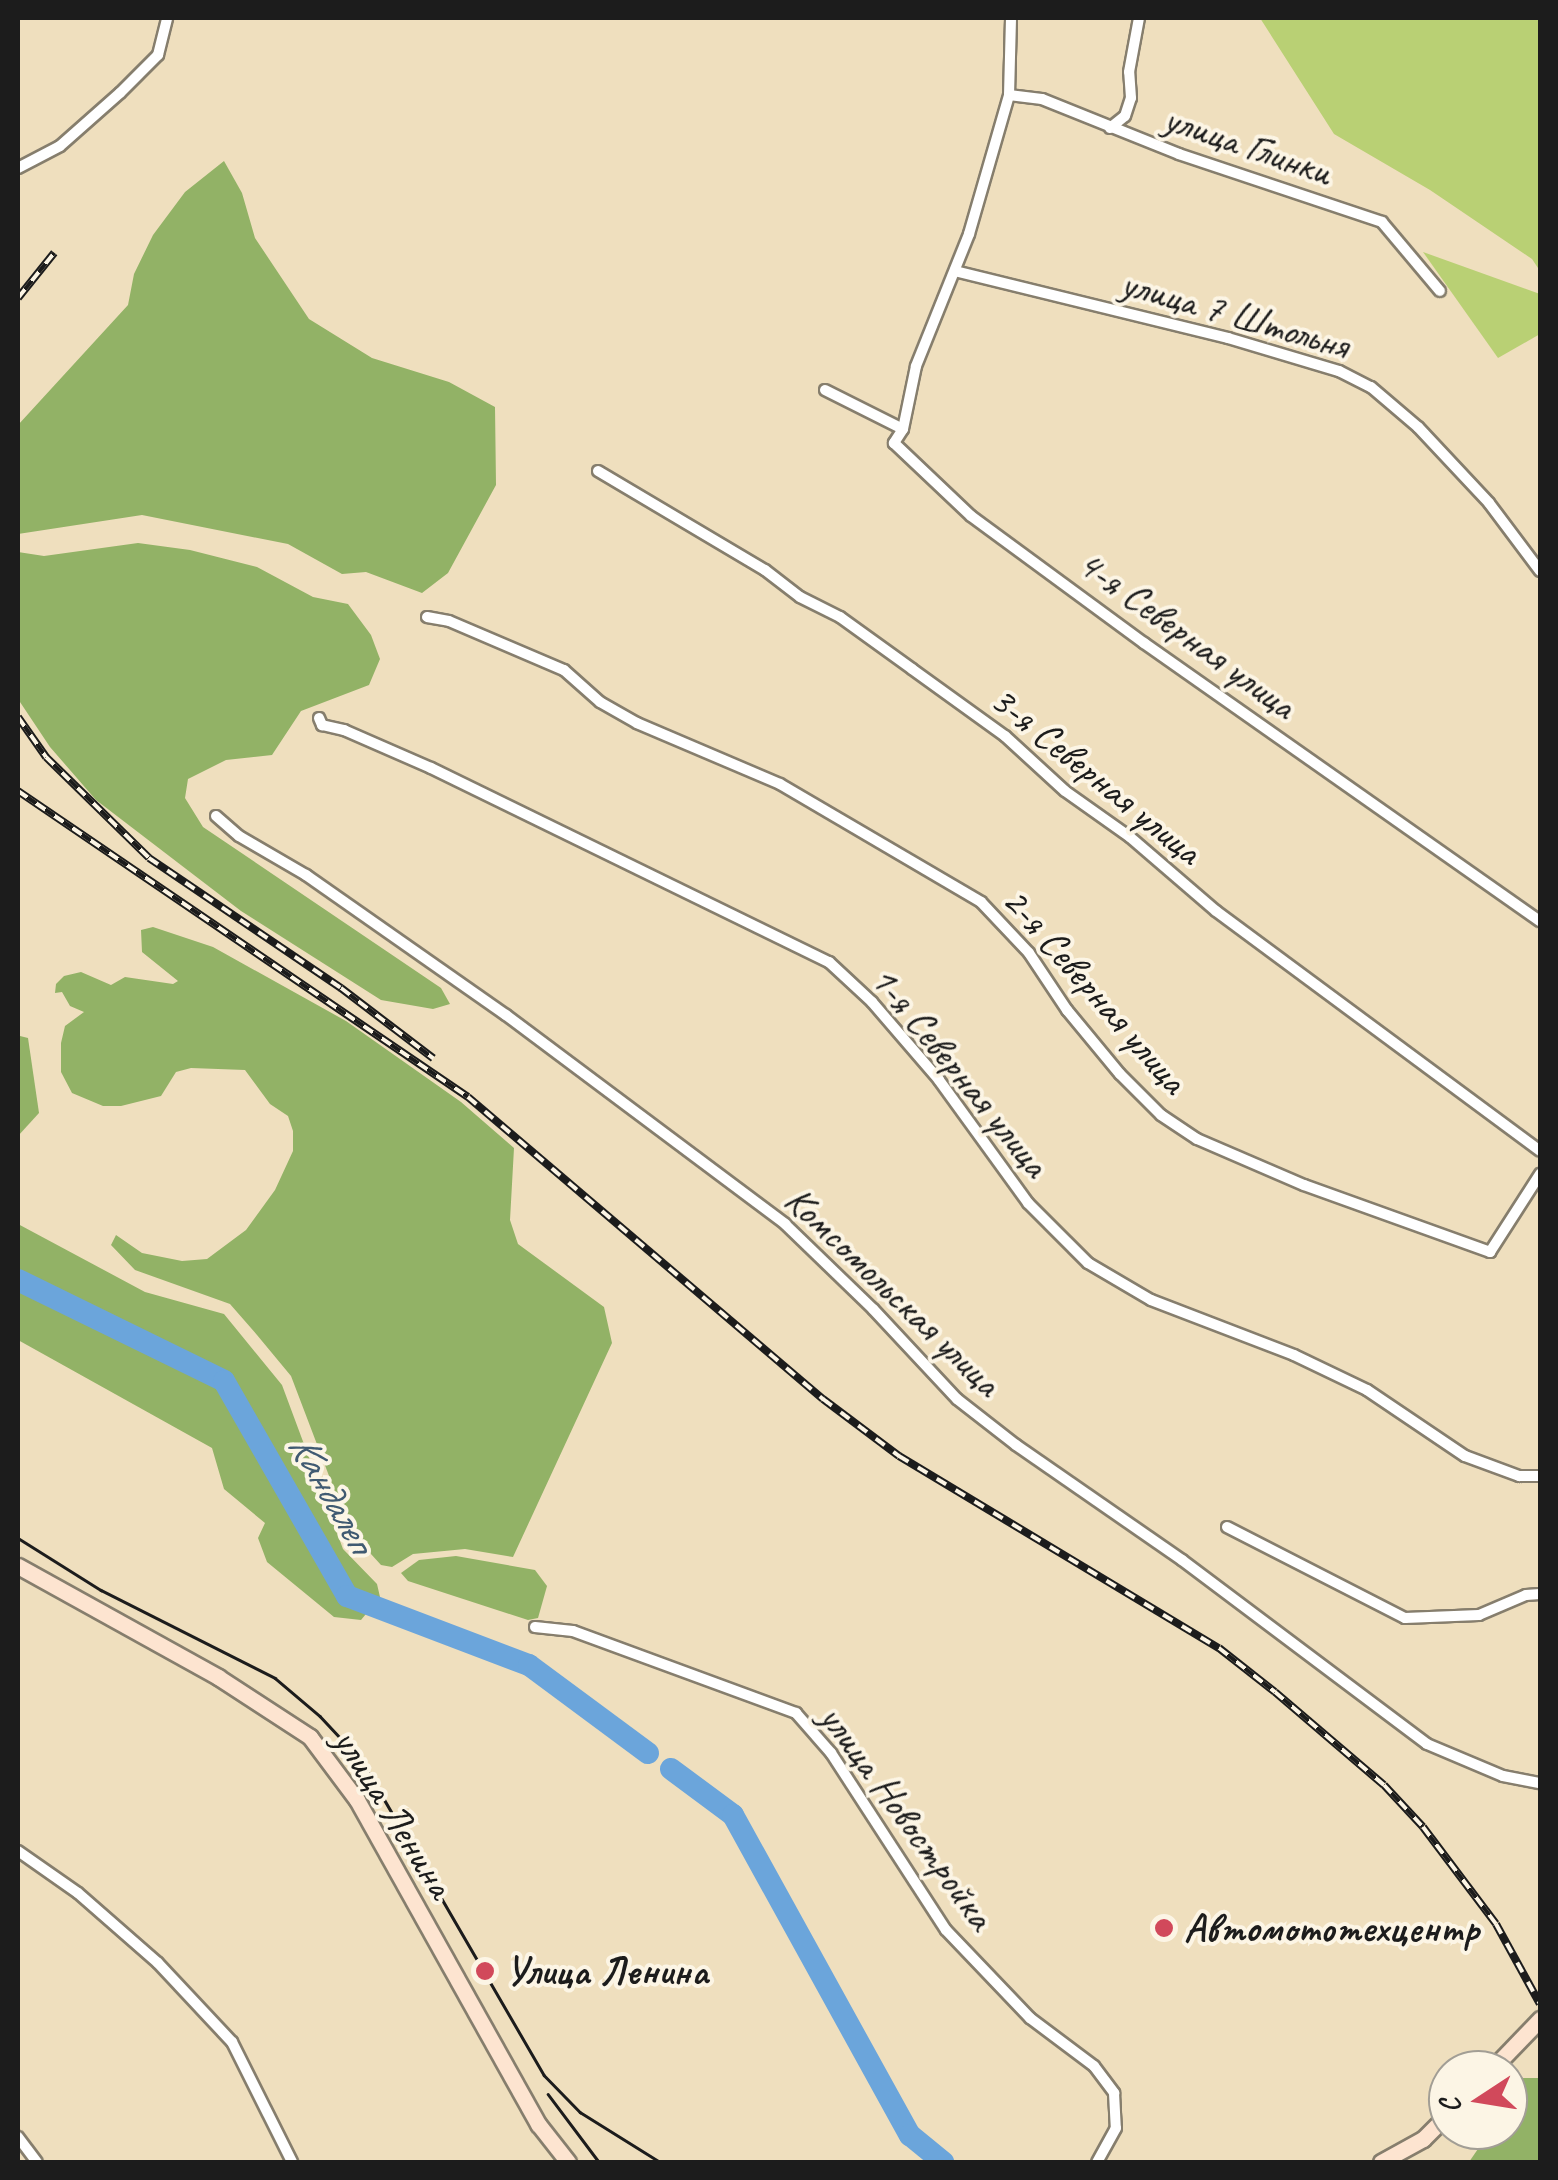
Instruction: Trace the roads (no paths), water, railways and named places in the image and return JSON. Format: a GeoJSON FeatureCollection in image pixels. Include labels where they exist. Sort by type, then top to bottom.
{"type":"FeatureCollection","features":[{"type":"Feature","properties":{"kind":"main road","name":"улица Ленина"},"geometry":{"type":"LineString","coordinates":[[18,1566],[232,1684],[310,1737],[357,1800],[539,2124],[568,2162]]}},
{"type":"Feature","properties":{"kind":"main road"},"geometry":{"type":"LineString","coordinates":[[1510,2050],[1540,2019]]}},
{"type":"Feature","properties":{"kind":"main road"},"geometry":{"type":"LineString","coordinates":[[1381,2162],[1428,2134]]}},
{"type":"Feature","properties":{"kind":"street"},"geometry":{"type":"LineString","coordinates":[[18,168],[60,146],[158,55],[167,18]]}},
{"type":"Feature","properties":{"kind":"street"},"geometry":{"type":"LineString","coordinates":[[826,390],[903,428],[916,366],[955,271],[1010,95],[1010,18]]}},
{"type":"Feature","properties":{"kind":"street"},"geometry":{"type":"LineString","coordinates":[[1110,128],[1125,116],[1131,98],[1129,72],[1139,18]]}},
{"type":"Feature","properties":{"kind":"street","name":"улица Глинки"},"geometry":{"type":"LineString","coordinates":[[1010,95],[1042,99],[1110,128],[1382,222],[1440,291]]}},
{"type":"Feature","properties":{"kind":"street","name":"улица 7 Штольня"},"geometry":{"type":"LineString","coordinates":[[955,271],[1228,338],[1339,370],[1370,387],[1418,427],[1489,504],[1540,571]]}},
{"type":"Feature","properties":{"kind":"street","name":"4-я Северная улица"},"geometry":{"type":"LineString","coordinates":[[903,428],[894,444],[971,516],[1144,644],[1540,921]]}},
{"type":"Feature","properties":{"kind":"street","name":"3-я Северная улица"},"geometry":{"type":"LineString","coordinates":[[598,471],[765,570],[898,658],[1005,736],[1065,790],[1130,836],[1216,911],[1540,1150]]}},
{"type":"Feature","properties":{"kind":"street","name":"2-я Северная улица"},"geometry":{"type":"LineString","coordinates":[[428,618],[449,621],[564,670],[600,702],[636,723],[780,784],[980,902],[1029,953],[1067,1010],[1120,1074],[1161,1115],[1198,1138],[1304,1184],[1490,1252],[1540,1174]]}},
{"type":"Feature","properties":{"kind":"street","name":"1-я Северная улица"},"geometry":{"type":"LineString","coordinates":[[319,718],[322,725],[344,730],[431,768],[829,962],[872,1002],[938,1080],[1028,1202],[1088,1263],[1151,1300],[1294,1355],[1367,1390],[1465,1456],[1519,1476],[1540,1476]]}},
{"type":"Feature","properties":{"kind":"street","name":"Комсомольская улица"},"geometry":{"type":"LineString","coordinates":[[216,816],[238,836],[306,875],[506,1015],[772,1214],[873,1309],[957,1399],[1016,1445],[1182,1560],[1427,1744],[1503,1776],[1540,1784]]}},
{"type":"Feature","properties":{"kind":"street"},"geometry":{"type":"LineString","coordinates":[[1228,1527],[1405,1618],[1479,1615],[1526,1594],[1540,1594]]}},
{"type":"Feature","properties":{"kind":"street","name":"улица Новостройка"},"geometry":{"type":"LineString","coordinates":[[535,1627],[574,1631],[796,1712],[831,1752],[946,1930],[1030,2018],[1094,2066],[1114,2093],[1116,2128],[1097,2162]]}},
{"type":"Feature","properties":{"kind":"street"},"geometry":{"type":"LineString","coordinates":[[18,1851],[78,1893],[158,1963],[232,2042],[292,2162]]}},
{"type":"Feature","properties":{"kind":"street"},"geometry":{"type":"LineString","coordinates":[[18,2137],[36,2162]]}},
{"type":"Feature","properties":{"kind":"waterway","name":"Кандалеп"},"geometry":{"type":"LineString","coordinates":[[18,1280],[224,1381],[347,1596],[529,1665],[648,1753]]}},
{"type":"Feature","properties":{"kind":"waterway","name":"Кандалеп"},"geometry":{"type":"LineString","coordinates":[[671,1769],[733,1815],[910,2135],[943,2162]]}},
{"type":"Feature","properties":{"kind":"tram line"},"geometry":{"type":"LineString","coordinates":[[18,1538],[101,1590],[275,1678],[320,1716],[362,1761],[544,2075],[580,2112],[660,2162]]}},
{"type":"Feature","properties":{"kind":"tram line"},"geometry":{"type":"LineString","coordinates":[[548,2094],[599,2162]]}},
{"type":"Feature","properties":{"kind":"railway"},"geometry":{"type":"LineString","coordinates":[[18,298],[54,253]]}},
{"type":"Feature","properties":{"kind":"railway"},"geometry":{"type":"LineString","coordinates":[[18,717],[46,757],[149,858],[341,988],[433,1058]]}},
{"type":"Feature","properties":{"kind":"railway"},"geometry":{"type":"LineString","coordinates":[[18,791],[468,1097],[823,1399],[899,1456],[1219,1648],[1275,1692],[1384,1785],[1423,1827],[1496,1924],[1540,2004]]}},
{"type":"Feature","properties":{"kind":"place","name":"Автомототехцентр"},"geometry":{"type":"Point","coordinates":[1164,1928]}},
{"type":"Feature","properties":{"kind":"place","name":"Улица Ленина"},"geometry":{"type":"Point","coordinates":[485,1971]}}]}
